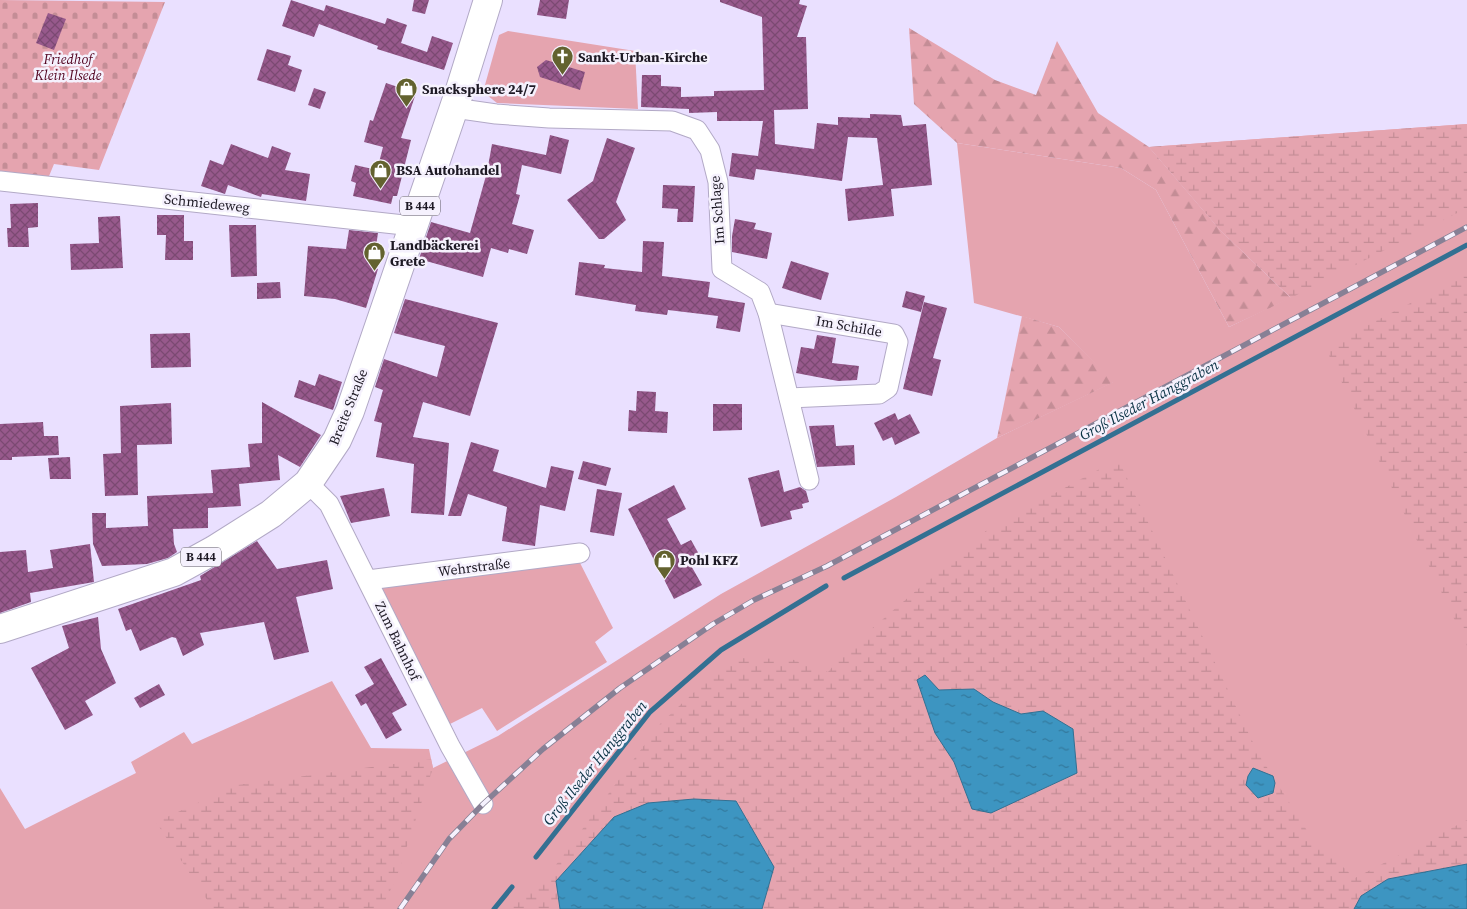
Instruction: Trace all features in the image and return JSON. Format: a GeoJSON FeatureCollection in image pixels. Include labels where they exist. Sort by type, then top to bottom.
{"type":"FeatureCollection","features":[{"type":"Feature","properties":{"kind":"main road","name":"Breite Straße"},"geometry":{"type":"LineString","coordinates":[[0,629],[174,572],[270,514],[308,483],[337,440],[350,411],[454,108],[488,0]]}},
{"type":"Feature","properties":{"kind":"street","name":"Im Schlage"},"geometry":{"type":"LineString","coordinates":[[454,108],[496,114],[548,118],[672,121],[697,130],[710,150],[718,182],[722,269],[760,292],[768,313],[809,480]]}},
{"type":"Feature","properties":{"kind":"street","name":"Schmiedeweg"},"geometry":{"type":"LineString","coordinates":[[0,181],[413,226]]}},
{"type":"Feature","properties":{"kind":"street","name":"Im Schilde"},"geometry":{"type":"LineString","coordinates":[[768,313],[894,334],[898,342],[888,388],[879,394],[789,398]]}},
{"type":"Feature","properties":{"kind":"street","name":"Zum Bahnhof"},"geometry":{"type":"LineString","coordinates":[[308,483],[329,504],[450,747],[483,804]]}},
{"type":"Feature","properties":{"kind":"street","name":"Wehrstraße"},"geometry":{"type":"LineString","coordinates":[[368,580],[580,553]]}},
{"type":"Feature","properties":{"kind":"green space","name":"Friedhof Klein Ilsede"},"geometry":{"type":"Polygon","coordinates":[[[0,0],[165,2],[99,170],[54,164],[47,181],[0,176],[0,0]]]}},
{"type":"Feature","properties":{"kind":"green space"},"geometry":{"type":"Polygon","coordinates":[[[909,28],[995,80],[1036,95],[1057,41],[1098,113],[1149,147],[1221,231],[1291,298],[1229,327],[1156,190],[1121,168],[957,143],[914,104],[909,28]]]}},
{"type":"Feature","properties":{"kind":"green space"},"geometry":{"type":"Polygon","coordinates":[[[508,31],[635,51],[638,109],[497,103],[483,92],[499,35],[508,31]]]}},
{"type":"Feature","properties":{"kind":"green space"},"geometry":{"type":"Polygon","coordinates":[[[1467,124],[1467,909],[0,909],[0,788],[25,829],[136,773],[131,762],[184,732],[192,744],[332,681],[371,748],[429,749],[433,768],[498,736],[721,594],[896,497],[997,438],[1113,382],[1059,327],[974,303],[957,143],[1121,168],[1156,190],[1229,327],[1291,297],[1221,231],[1149,147],[1467,124]]]}},
{"type":"Feature","properties":{"kind":"green space"},"geometry":{"type":"Polygon","coordinates":[[[1467,124],[1467,208],[1291,298],[1221,231],[1149,147],[1467,124]]]}},
{"type":"Feature","properties":{"kind":"green space"},"geometry":{"type":"Polygon","coordinates":[[[1467,274],[1467,646],[1325,347],[1467,274]]]}},
{"type":"Feature","properties":{"kind":"green space"},"geometry":{"type":"Polygon","coordinates":[[[1022,316],[1059,327],[1114,382],[997,438],[1022,316]]]}},
{"type":"Feature","properties":{"kind":"green space"},"geometry":{"type":"Polygon","coordinates":[[[1118,459],[1258,753],[1311,837],[1355,878],[1467,820],[1467,909],[506,909],[520,895],[536,892],[659,725],[730,658],[791,659],[828,672],[848,649],[987,530],[1118,459]]]}},
{"type":"Feature","properties":{"kind":"green space"},"geometry":{"type":"Polygon","coordinates":[[[578,559],[613,628],[595,642],[607,662],[497,731],[482,708],[446,726],[379,588],[578,559]]]}},
{"type":"Feature","properties":{"kind":"green space"},"geometry":{"type":"Polygon","coordinates":[[[431,759],[433,768],[396,879],[381,909],[213,909],[156,822],[237,785],[431,759]]]}},
{"type":"Feature","properties":{"kind":"water"},"geometry":{"type":"Polygon","coordinates":[[[925,675],[939,690],[974,689],[993,702],[1021,714],[1043,711],[1073,729],[1077,773],[991,813],[972,809],[954,762],[935,733],[917,680],[925,675]]]}},
{"type":"Feature","properties":{"kind":"water"},"geometry":{"type":"Polygon","coordinates":[[[1253,768],[1273,776],[1275,783],[1273,793],[1258,798],[1246,785],[1248,776],[1253,768]]]}},
{"type":"Feature","properties":{"kind":"water"},"geometry":{"type":"Polygon","coordinates":[[[694,799],[736,801],[774,867],[762,909],[560,909],[556,881],[614,817],[648,803],[694,799]]]}},
{"type":"Feature","properties":{"kind":"water"},"geometry":{"type":"Polygon","coordinates":[[[1467,864],[1467,909],[1354,909],[1361,896],[1388,879],[1467,864]]]}},
{"type":"Feature","properties":{"kind":"building"},"geometry":{"type":"Polygon","coordinates":[[[291,0],[324,11],[326,5],[385,24],[387,18],[407,25],[401,43],[427,52],[432,36],[453,43],[444,70],[377,49],[378,46],[319,24],[314,37],[282,26],[291,0]]]}},
{"type":"Feature","properties":{"kind":"building"},"geometry":{"type":"Polygon","coordinates":[[[414,0],[429,0],[425,14],[412,11],[414,0]]]}},
{"type":"Feature","properties":{"kind":"building"},"geometry":{"type":"Polygon","coordinates":[[[540,0],[569,0],[566,19],[537,15],[540,0]]]}},
{"type":"Feature","properties":{"kind":"building"},"geometry":{"type":"Polygon","coordinates":[[[720,0],[800,0],[799,4],[807,6],[797,37],[806,37],[808,109],[774,110],[775,144],[814,149],[817,123],[838,125],[838,117],[870,118],[870,114],[901,115],[903,126],[926,124],[932,185],[891,189],[894,216],[848,221],[845,189],[883,185],[877,138],[848,137],[842,181],[756,169],[754,180],[729,176],[732,153],[758,156],[763,121],[717,121],[717,112],[689,113],[689,109],[641,107],[642,75],[661,75],[661,86],[681,87],[681,97],[714,96],[714,91],[764,90],[762,17],[720,2],[720,0]]]}},
{"type":"Feature","properties":{"kind":"building"},"geometry":{"type":"Polygon","coordinates":[[[48,13],[66,19],[54,50],[36,43],[48,13]]]}},
{"type":"Feature","properties":{"kind":"building"},"geometry":{"type":"Polygon","coordinates":[[[267,49],[291,56],[288,65],[302,70],[295,92],[257,80],[267,49]]]}},
{"type":"Feature","properties":{"kind":"building","name":"Sankt-Urban-Kirche"},"geometry":{"type":"Polygon","coordinates":[[[546,60],[585,72],[580,90],[540,77],[537,67],[546,60]]]}},
{"type":"Feature","properties":{"kind":"building"},"geometry":{"type":"Polygon","coordinates":[[[386,83],[416,93],[401,138],[411,140],[397,196],[393,196],[391,204],[353,196],[356,183],[351,181],[355,165],[377,170],[383,147],[364,142],[370,120],[373,121],[386,83]]]}},
{"type":"Feature","properties":{"kind":"building"},"geometry":{"type":"Polygon","coordinates":[[[314,88],[326,92],[320,109],[308,105],[314,88]]]}},
{"type":"Feature","properties":{"kind":"building"},"geometry":{"type":"Polygon","coordinates":[[[550,135],[569,140],[561,174],[522,165],[516,194],[520,195],[512,224],[534,230],[527,254],[509,249],[508,253],[491,248],[483,277],[419,259],[431,222],[470,233],[487,172],[492,144],[546,155],[550,135]]]}},
{"type":"Feature","properties":{"kind":"building"},"geometry":{"type":"Polygon","coordinates":[[[607,138],[635,148],[616,202],[626,220],[604,239],[599,239],[567,200],[593,181],[607,138]]]}},
{"type":"Feature","properties":{"kind":"building"},"geometry":{"type":"Polygon","coordinates":[[[231,144],[268,158],[272,146],[291,153],[285,170],[310,174],[306,201],[262,194],[261,197],[228,185],[225,194],[201,186],[210,160],[223,165],[231,144]]]}},
{"type":"Feature","properties":{"kind":"building"},"geometry":{"type":"Polygon","coordinates":[[[663,185],[695,186],[693,222],[677,222],[678,209],[662,208],[663,185]]]}},
{"type":"Feature","properties":{"kind":"building"},"geometry":{"type":"Polygon","coordinates":[[[38,203],[38,227],[28,228],[29,247],[8,247],[7,228],[11,228],[10,204],[38,203]]]}},
{"type":"Feature","properties":{"kind":"building"},"geometry":{"type":"Polygon","coordinates":[[[157,215],[184,215],[184,241],[193,241],[193,260],[165,260],[166,235],[157,235],[157,215]]]}},
{"type":"Feature","properties":{"kind":"building"},"geometry":{"type":"Polygon","coordinates":[[[120,216],[123,268],[71,270],[70,244],[99,243],[98,217],[120,216]]]}},
{"type":"Feature","properties":{"kind":"building"},"geometry":{"type":"Polygon","coordinates":[[[735,219],[756,223],[754,229],[772,233],[767,259],[732,252],[735,219]]]}},
{"type":"Feature","properties":{"kind":"building"},"geometry":{"type":"Polygon","coordinates":[[[229,225],[256,225],[257,276],[231,277],[229,225]]]}},
{"type":"Feature","properties":{"kind":"building"},"geometry":{"type":"Polygon","coordinates":[[[349,230],[378,233],[373,267],[378,269],[366,308],[335,299],[304,296],[308,246],[346,249],[349,230]]]}},
{"type":"Feature","properties":{"kind":"building"},"geometry":{"type":"Polygon","coordinates":[[[643,241],[664,242],[662,276],[710,282],[708,297],[745,303],[740,332],[716,328],[718,316],[668,310],[667,315],[635,311],[636,305],[575,295],[579,262],[605,265],[604,268],[642,272],[643,241]]]}},
{"type":"Feature","properties":{"kind":"building"},"geometry":{"type":"Polygon","coordinates":[[[791,261],[829,273],[821,300],[782,288],[791,261]]]}},
{"type":"Feature","properties":{"kind":"building"},"geometry":{"type":"Polygon","coordinates":[[[280,282],[281,298],[257,299],[257,283],[280,282]]]}},
{"type":"Feature","properties":{"kind":"building"},"geometry":{"type":"Polygon","coordinates":[[[906,291],[925,296],[921,312],[902,307],[906,291]]]}},
{"type":"Feature","properties":{"kind":"building"},"geometry":{"type":"Polygon","coordinates":[[[405,299],[498,323],[470,416],[423,402],[413,437],[449,443],[444,515],[411,513],[414,464],[376,457],[382,423],[374,421],[383,390],[375,387],[384,359],[437,377],[445,346],[394,333],[405,299]]]}},
{"type":"Feature","properties":{"kind":"building"},"geometry":{"type":"Polygon","coordinates":[[[924,302],[947,308],[933,358],[941,360],[932,396],[903,389],[924,302]]]}},
{"type":"Feature","properties":{"kind":"building"},"geometry":{"type":"Polygon","coordinates":[[[190,333],[191,367],[151,368],[150,334],[190,333]]]}},
{"type":"Feature","properties":{"kind":"building"},"geometry":{"type":"Polygon","coordinates":[[[817,335],[836,338],[832,363],[859,366],[857,380],[838,381],[796,373],[801,347],[814,349],[817,335]]]}},
{"type":"Feature","properties":{"kind":"building"},"geometry":{"type":"Polygon","coordinates":[[[319,374],[342,382],[333,410],[294,397],[299,380],[315,386],[319,374]]]}},
{"type":"Feature","properties":{"kind":"building"},"geometry":{"type":"Polygon","coordinates":[[[637,391],[656,392],[655,411],[668,412],[667,433],[628,431],[629,410],[636,411],[637,391]]]}},
{"type":"Feature","properties":{"kind":"building"},"geometry":{"type":"Polygon","coordinates":[[[262,402],[321,435],[300,467],[278,455],[280,480],[239,484],[241,506],[208,508],[208,528],[173,529],[174,544],[177,552],[168,558],[147,564],[102,566],[93,544],[92,513],[106,513],[106,528],[148,526],[147,496],[213,493],[211,470],[250,467],[248,444],[262,443],[262,402]]]}},
{"type":"Feature","properties":{"kind":"building"},"geometry":{"type":"Polygon","coordinates":[[[171,403],[172,444],[137,445],[138,495],[105,496],[103,454],[121,453],[120,406],[171,403]]]}},
{"type":"Feature","properties":{"kind":"building"},"geometry":{"type":"Polygon","coordinates":[[[713,404],[742,404],[742,430],[713,431],[713,404]]]}},
{"type":"Feature","properties":{"kind":"building"},"geometry":{"type":"Polygon","coordinates":[[[895,413],[898,420],[910,414],[920,433],[895,445],[892,437],[883,441],[874,423],[895,413]]]}},
{"type":"Feature","properties":{"kind":"building"},"geometry":{"type":"Polygon","coordinates":[[[43,422],[44,436],[58,436],[59,455],[12,457],[12,460],[0,460],[0,424],[43,422]]]}},
{"type":"Feature","properties":{"kind":"building"},"geometry":{"type":"Polygon","coordinates":[[[834,425],[836,446],[854,445],[855,465],[817,467],[809,426],[834,425]]]}},
{"type":"Feature","properties":{"kind":"building"},"geometry":{"type":"Polygon","coordinates":[[[471,442],[499,450],[493,471],[546,488],[551,466],[574,471],[565,511],[540,505],[535,546],[502,541],[507,507],[468,494],[461,516],[448,516],[471,442]]]}},
{"type":"Feature","properties":{"kind":"building"},"geometry":{"type":"Polygon","coordinates":[[[70,457],[71,479],[50,479],[48,458],[70,457]]]}},
{"type":"Feature","properties":{"kind":"building"},"geometry":{"type":"Polygon","coordinates":[[[583,461],[611,468],[606,486],[578,479],[583,461]]]}},
{"type":"Feature","properties":{"kind":"building"},"geometry":{"type":"Polygon","coordinates":[[[779,470],[784,492],[800,487],[806,491],[809,502],[802,504],[803,508],[790,511],[792,519],[761,527],[748,478],[779,470]]]}},
{"type":"Feature","properties":{"kind":"building"},"geometry":{"type":"Polygon","coordinates":[[[674,485],[686,509],[667,519],[681,545],[691,540],[700,556],[689,562],[702,585],[674,599],[628,509],[674,485]]]}},
{"type":"Feature","properties":{"kind":"building"},"geometry":{"type":"Polygon","coordinates":[[[384,488],[390,516],[351,523],[340,496],[384,488]]]}},
{"type":"Feature","properties":{"kind":"building"},"geometry":{"type":"Polygon","coordinates":[[[597,489],[622,493],[614,536],[590,532],[597,489]]]}},
{"type":"Feature","properties":{"kind":"building"},"geometry":{"type":"Polygon","coordinates":[[[257,541],[277,569],[327,560],[333,589],[296,597],[309,652],[274,660],[264,622],[200,633],[204,645],[183,656],[176,638],[172,637],[140,651],[131,629],[126,631],[118,609],[201,580],[200,576],[257,541]]]}},
{"type":"Feature","properties":{"kind":"building"},"geometry":{"type":"Polygon","coordinates":[[[90,544],[94,582],[30,593],[31,602],[0,613],[0,552],[26,550],[28,572],[53,568],[50,550],[90,544]]]}},
{"type":"Feature","properties":{"kind":"building"},"geometry":{"type":"Polygon","coordinates":[[[98,617],[101,649],[116,683],[85,701],[93,715],[65,730],[31,668],[69,648],[62,626],[98,617]]]}},
{"type":"Feature","properties":{"kind":"building"},"geometry":{"type":"Polygon","coordinates":[[[381,658],[407,705],[392,713],[402,730],[386,739],[366,703],[361,706],[355,695],[374,684],[364,667],[381,658]]]}},
{"type":"Feature","properties":{"kind":"building"},"geometry":{"type":"Polygon","coordinates":[[[159,684],[165,695],[140,708],[134,698],[159,684]]]}},
{"type":"Feature","properties":{"kind":"waterway","name":"Groß Ilseder Hanggraben"},"geometry":{"type":"LineString","coordinates":[[844,578],[1467,245]]}},
{"type":"Feature","properties":{"kind":"waterway","name":"Groß Ilseder Hanggraben"},"geometry":{"type":"LineString","coordinates":[[536,857],[650,712],[721,650],[826,586]]}},
{"type":"Feature","properties":{"kind":"waterway","name":"Groß Ilseder Hanggraben"},"geometry":{"type":"LineString","coordinates":[[494,909],[512,887]]}},
{"type":"Feature","properties":{"kind":"railway"},"geometry":{"type":"LineString","coordinates":[[400,909],[449,839],[483,804],[543,749],[620,688],[713,624],[754,600],[827,566],[1467,227]]}},
{"type":"Feature","properties":{"kind":"place","name":"Sankt-Urban-Kirche"},"geometry":{"type":"Point","coordinates":[562,76]}},
{"type":"Feature","properties":{"kind":"place","name":"Snacksphere 24/7"},"geometry":{"type":"Point","coordinates":[406,108]}},
{"type":"Feature","properties":{"kind":"place","name":"BSA Autohandel"},"geometry":{"type":"Point","coordinates":[380,189]}},
{"type":"Feature","properties":{"kind":"place","name":"Landbäckerei Grete"},"geometry":{"type":"Point","coordinates":[374,272]}},
{"type":"Feature","properties":{"kind":"place","name":"Pohl KFZ"},"geometry":{"type":"Point","coordinates":[664,579]}}]}
